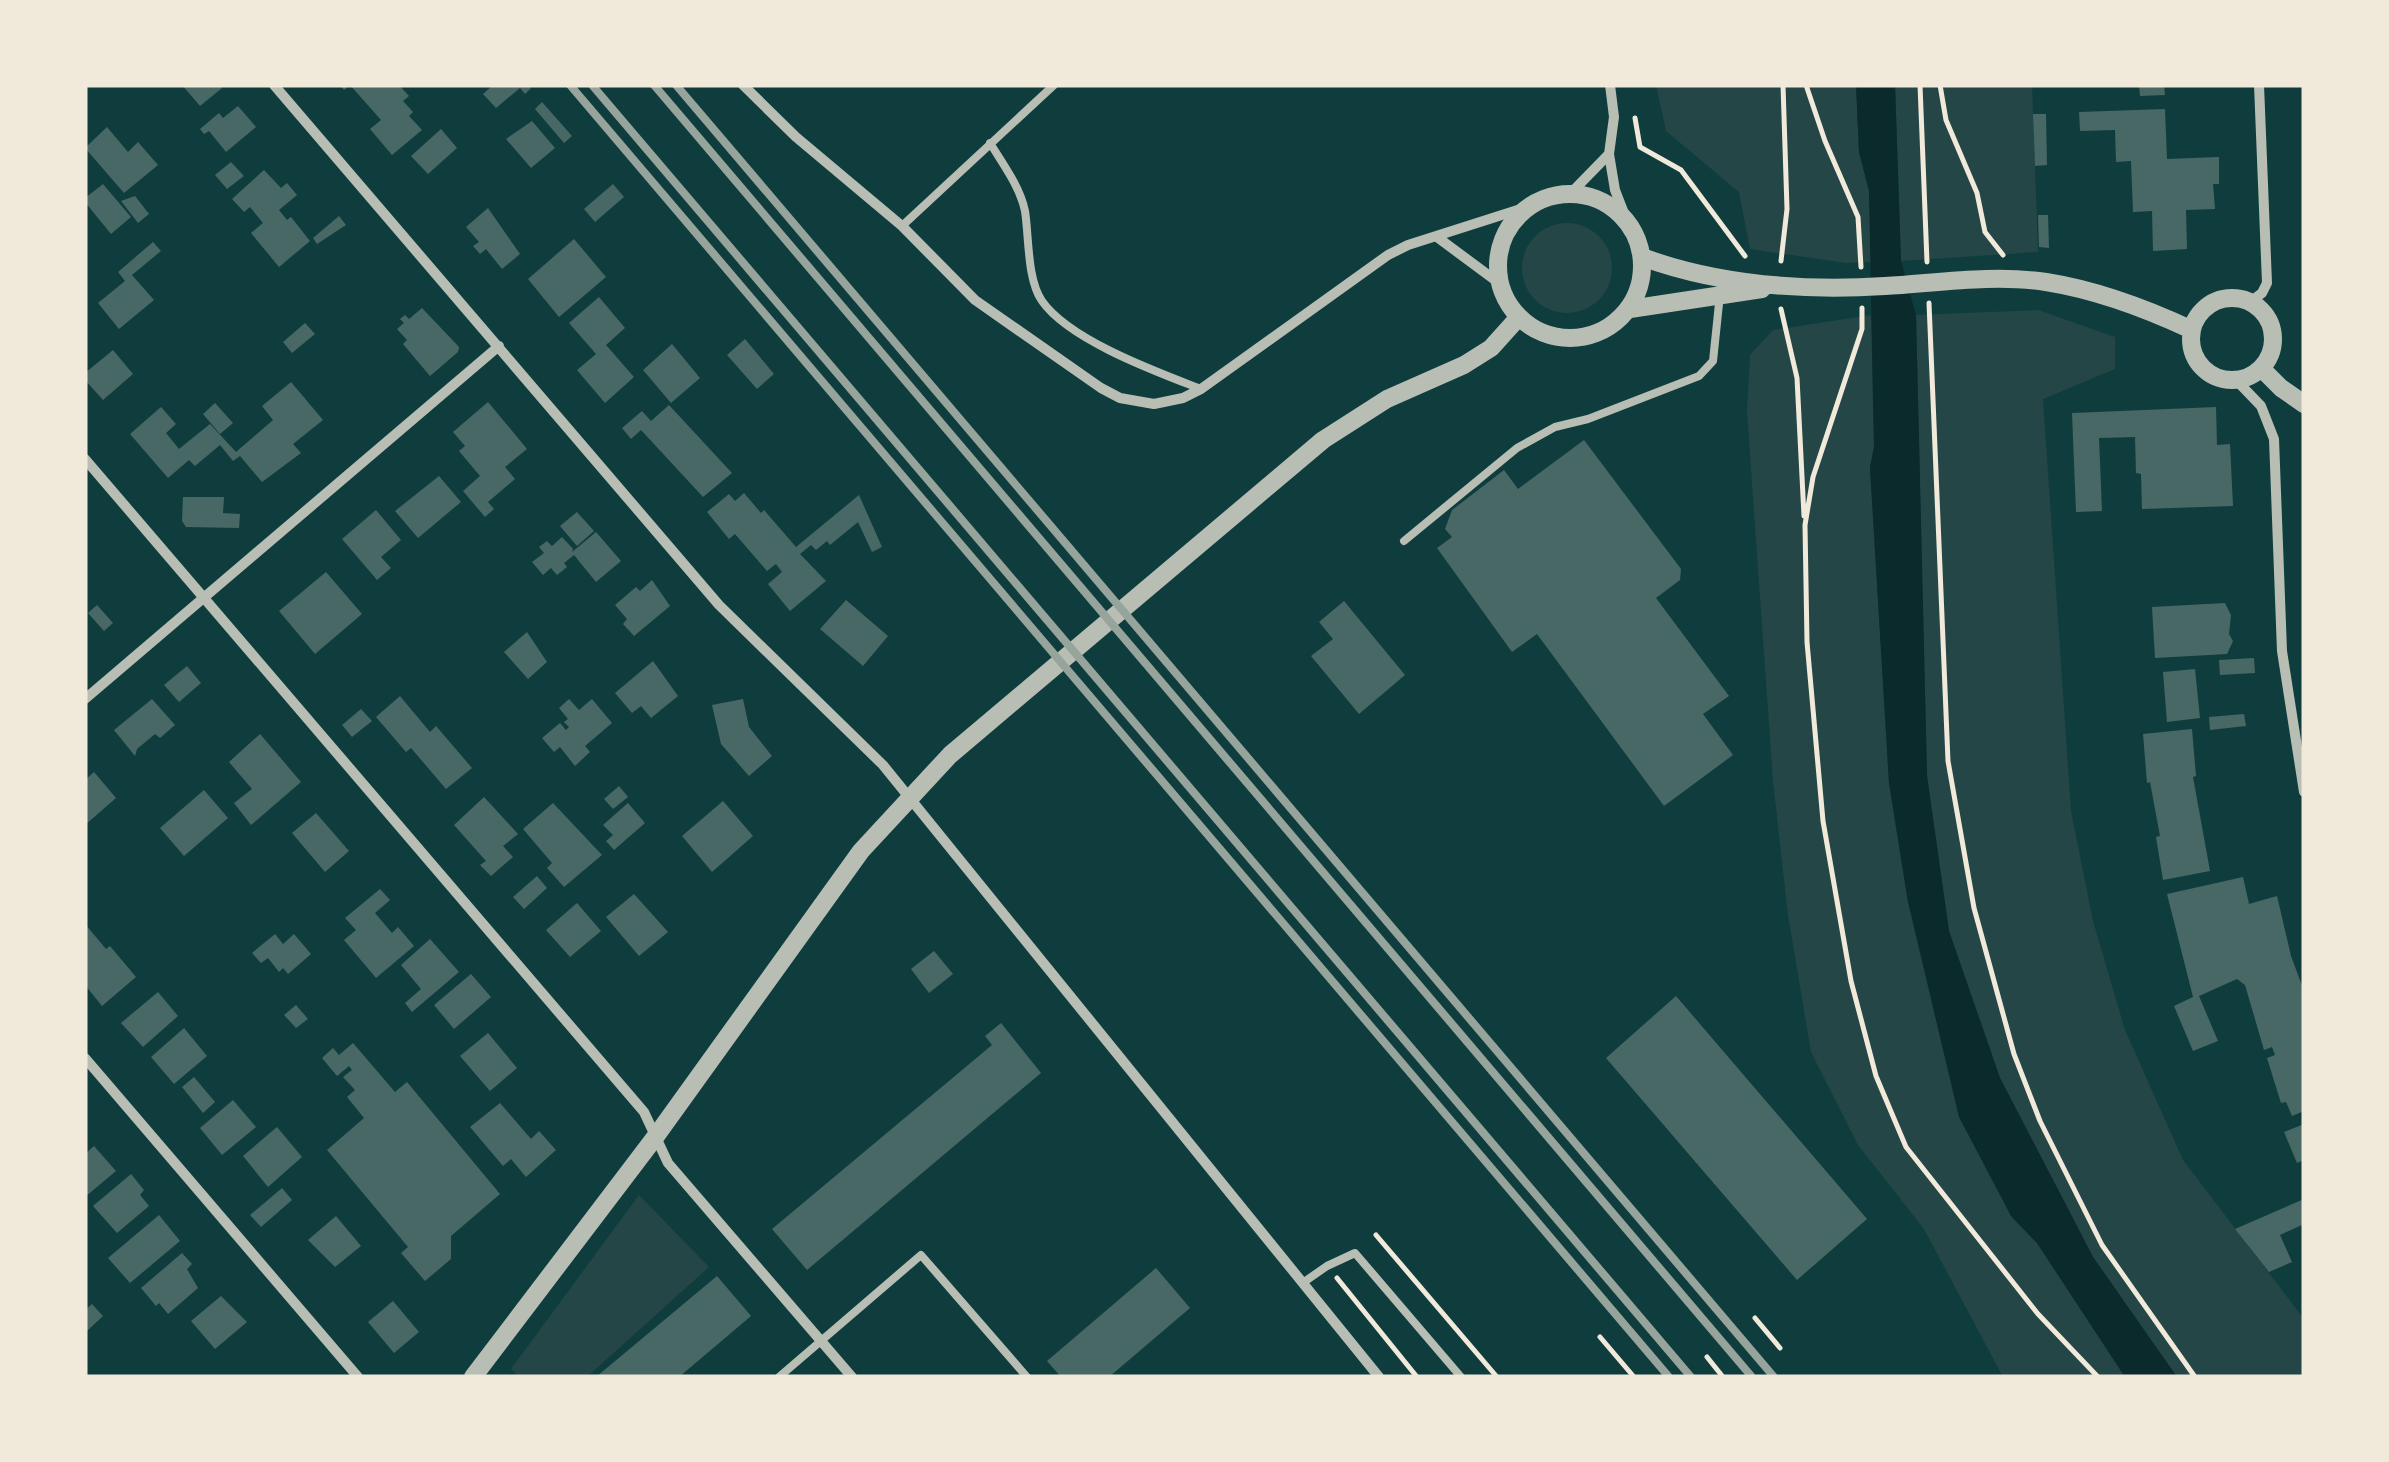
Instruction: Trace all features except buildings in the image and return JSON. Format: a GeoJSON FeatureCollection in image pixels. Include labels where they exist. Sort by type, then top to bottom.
{"type":"FeatureCollection","features":[{"type":"Feature","properties":{"kind":"street"},"geometry":{"type":"LineString","coordinates":[[274,85],[720,605],[883,765],[1379,1377]]}},
{"type":"Feature","properties":{"kind":"street"},"geometry":{"type":"LineString","coordinates":[[743,85],[796,137],[902,226],[974,300],[1101,388],[1120,398],[1154,404],[1183,398],[1201,389],[1408,244],[1528,208],[1548,197],[1570,194],[1602,202],[1626,221]]}},
{"type":"Feature","properties":{"kind":"street"},"geometry":{"type":"LineString","coordinates":[[1610,85],[1614,117],[1609,154],[1616,190],[1642,257],[1641,282],[1630,309]]}},
{"type":"Feature","properties":{"kind":"street"},"geometry":{"type":"LineString","coordinates":[[2250,302],[2267,283],[2259,85]]}},
{"type":"Feature","properties":{"kind":"street"},"geometry":{"type":"LineString","coordinates":[[1570,194],[1609,154]]}},
{"type":"Feature","properties":{"kind":"street"},"geometry":{"type":"LineString","coordinates":[[1528,208],[1511,224],[1500,244],[1499,283],[1518,318],[1536,331],[1557,338],[1579,338],[1600,332],[1630,309],[1782,286]]}},
{"type":"Feature","properties":{"kind":"street"},"geometry":{"type":"LineString","coordinates":[[1437,237],[1499,283]]}},
{"type":"Feature","properties":{"kind":"street"},"geometry":{"type":"LineString","coordinates":[[1642,257],[1673,268],[1782,286],[1831,289],[2024,280],[2096,292],[2192,330]]}},
{"type":"Feature","properties":{"kind":"street"},"geometry":{"type":"LineString","coordinates":[[2236,381],[2262,369],[2274,345],[2274,332],[2261,309],[2250,302],[2226,298],[2214,302],[2196,318],[2192,330],[2194,356],[2211,375],[2236,381],[2261,406],[2274,439],[2282,651],[2304,792]]}},
{"type":"Feature","properties":{"kind":"street"},"geometry":{"type":"LineString","coordinates":[[473,1377],[656,1136],[862,850],[910,798],[976,732],[1323,440],[1386,399],[1464,365],[1491,348],[1518,318]]}},
{"type":"Feature","properties":{"kind":"street"},"geometry":{"type":"LineString","coordinates":[[85,699],[499,346]]}},
{"type":"Feature","properties":{"kind":"street"},"geometry":{"type":"LineString","coordinates":[[2262,369],[2304,404]]}},
{"type":"Feature","properties":{"kind":"street"},"geometry":{"type":"LineString","coordinates":[[85,459],[644,1112],[668,1163],[852,1377]]}},
{"type":"Feature","properties":{"kind":"street"},"geometry":{"type":"LineString","coordinates":[[85,1058],[358,1377]]}},
{"type":"Feature","properties":{"kind":"lane"},"geometry":{"type":"LineString","coordinates":[[902,226],[1054,85]]}},
{"type":"Feature","properties":{"kind":"lane"},"geometry":{"type":"LineString","coordinates":[[990,143],[1024,207],[1030,260],[1040,300],[1073,328],[1130,362],[1201,389]]}},
{"type":"Feature","properties":{"kind":"lane"},"geometry":{"type":"LineString","coordinates":[[1404,541],[1518,448],[1555,426],[1588,420],[1699,376],[1713,360],[1720,294]]}},
{"type":"Feature","properties":{"kind":"lane"},"geometry":{"type":"LineString","coordinates":[[1304,1282],[1355,1252],[1461,1377]]}},
{"type":"Feature","properties":{"kind":"lane"},"geometry":{"type":"LineString","coordinates":[[779,1377],[921,1256],[1027,1377]]}},
{"type":"Feature","properties":{"kind":"path"},"geometry":{"type":"LineString","coordinates":[[1764,259],[1781,261],[1787,209],[1782,85]]}},
{"type":"Feature","properties":{"kind":"path"},"geometry":{"type":"LineString","coordinates":[[1806,85],[1858,217],[1862,269]]}},
{"type":"Feature","properties":{"kind":"path"},"geometry":{"type":"LineString","coordinates":[[1920,85],[1928,278]]}},
{"type":"Feature","properties":{"kind":"path"},"geometry":{"type":"LineString","coordinates":[[1940,85],[1946,120],[1976,192],[1985,232],[2024,280]]}},
{"type":"Feature","properties":{"kind":"path"},"geometry":{"type":"LineString","coordinates":[[1635,116],[1640,147],[1682,170],[1746,257]]}},
{"type":"Feature","properties":{"kind":"path"},"geometry":{"type":"LineString","coordinates":[[1782,286],[1781,319],[1797,378],[1808,642],[1823,822],[1851,981],[1876,1076],[1906,1147],[2038,1314],[2098,1377]]}},
{"type":"Feature","properties":{"kind":"path"},"geometry":{"type":"LineString","coordinates":[[1928,298],[1948,761],[1974,908],[2014,1054],[2040,1122],[2102,1245],[2194,1377]]}},
{"type":"Feature","properties":{"kind":"path"},"geometry":{"type":"LineString","coordinates":[[1805,524],[1813,477],[1862,328],[1862,309]]}},
{"type":"Feature","properties":{"kind":"path"},"geometry":{"type":"LineString","coordinates":[[1376,1235],[1498,1377]]}},
{"type":"Feature","properties":{"kind":"path"},"geometry":{"type":"LineString","coordinates":[[1327,1266],[1417,1377]]}},
{"type":"Feature","properties":{"kind":"path"},"geometry":{"type":"LineString","coordinates":[[1755,1318],[1780,1348]]}},
{"type":"Feature","properties":{"kind":"path"},"geometry":{"type":"LineString","coordinates":[[1600,1337],[1634,1377]]}},
{"type":"Feature","properties":{"kind":"path"},"geometry":{"type":"LineString","coordinates":[[1707,1358],[1723,1377]]}},
{"type":"Feature","properties":{"kind":"shaded area"},"geometry":{"type":"Polygon","coordinates":[[[1656,85],[1856,85],[1859,152],[1869,190],[1871,262],[1846,263],[1750,249],[1739,192],[1666,131],[1656,85]]]}},
{"type":"Feature","properties":{"kind":"shaded area"},"geometry":{"type":"Polygon","coordinates":[[[1856,85],[1895,85],[1901,261],[1916,315],[1927,776],[1949,931],[2000,1078],[2093,1257],[2177,1377],[2125,1377],[2037,1243],[2011,1216],[1959,1117],[1908,902],[1889,783],[1870,467],[1874,447],[1869,191],[1859,152],[1856,85]]]}},
{"type":"Feature","properties":{"kind":"shaded area"},"geometry":{"type":"Polygon","coordinates":[[[1895,85],[2032,85],[2038,252],[1901,261],[1895,85]]]}},
{"type":"Feature","properties":{"kind":"shaded area"},"geometry":{"type":"Polygon","coordinates":[[[1567,223],[1584,226],[1599,236],[1609,251],[1609,285],[1599,300],[1584,310],[1567,313],[1550,310],[1535,300],[1525,285],[1522,268],[1525,251],[1535,236],[1550,226],[1567,223]]]}},
{"type":"Feature","properties":{"kind":"shaded area"},"geometry":{"type":"Polygon","coordinates":[[[2038,310],[2115,337],[2115,369],[2043,399],[2071,811],[2093,921],[2125,1030],[2183,1160],[2304,1319],[2304,1377],[2177,1377],[2093,1257],[2000,1078],[1949,931],[1927,776],[1916,315],[2038,310]]]}},
{"type":"Feature","properties":{"kind":"shaded area"},"geometry":{"type":"Polygon","coordinates":[[[1871,315],[1874,447],[1870,468],[1889,783],[1908,902],[2011,1216],[2037,1243],[2125,1377],[2003,1377],[1924,1229],[1858,1145],[1811,1052],[1788,915],[1773,781],[1747,412],[1750,355],[1773,330],[1871,315]]]}},
{"type":"Feature","properties":{"kind":"shaded area"},"geometry":{"type":"Polygon","coordinates":[[[639,1195],[709,1267],[587,1377],[519,1377],[511,1369],[639,1195]]]}},
{"type":"Feature","properties":{"kind":"railway"},"geometry":{"type":"LineString","coordinates":[[570,85],[1669,1377]]}},
{"type":"Feature","properties":{"kind":"railway"},"geometry":{"type":"LineString","coordinates":[[592,85],[1691,1377]]}},
{"type":"Feature","properties":{"kind":"railway"},"geometry":{"type":"LineString","coordinates":[[654,85],[1752,1377]]}},
{"type":"Feature","properties":{"kind":"railway"},"geometry":{"type":"LineString","coordinates":[[676,85],[1774,1377]]}}]}
